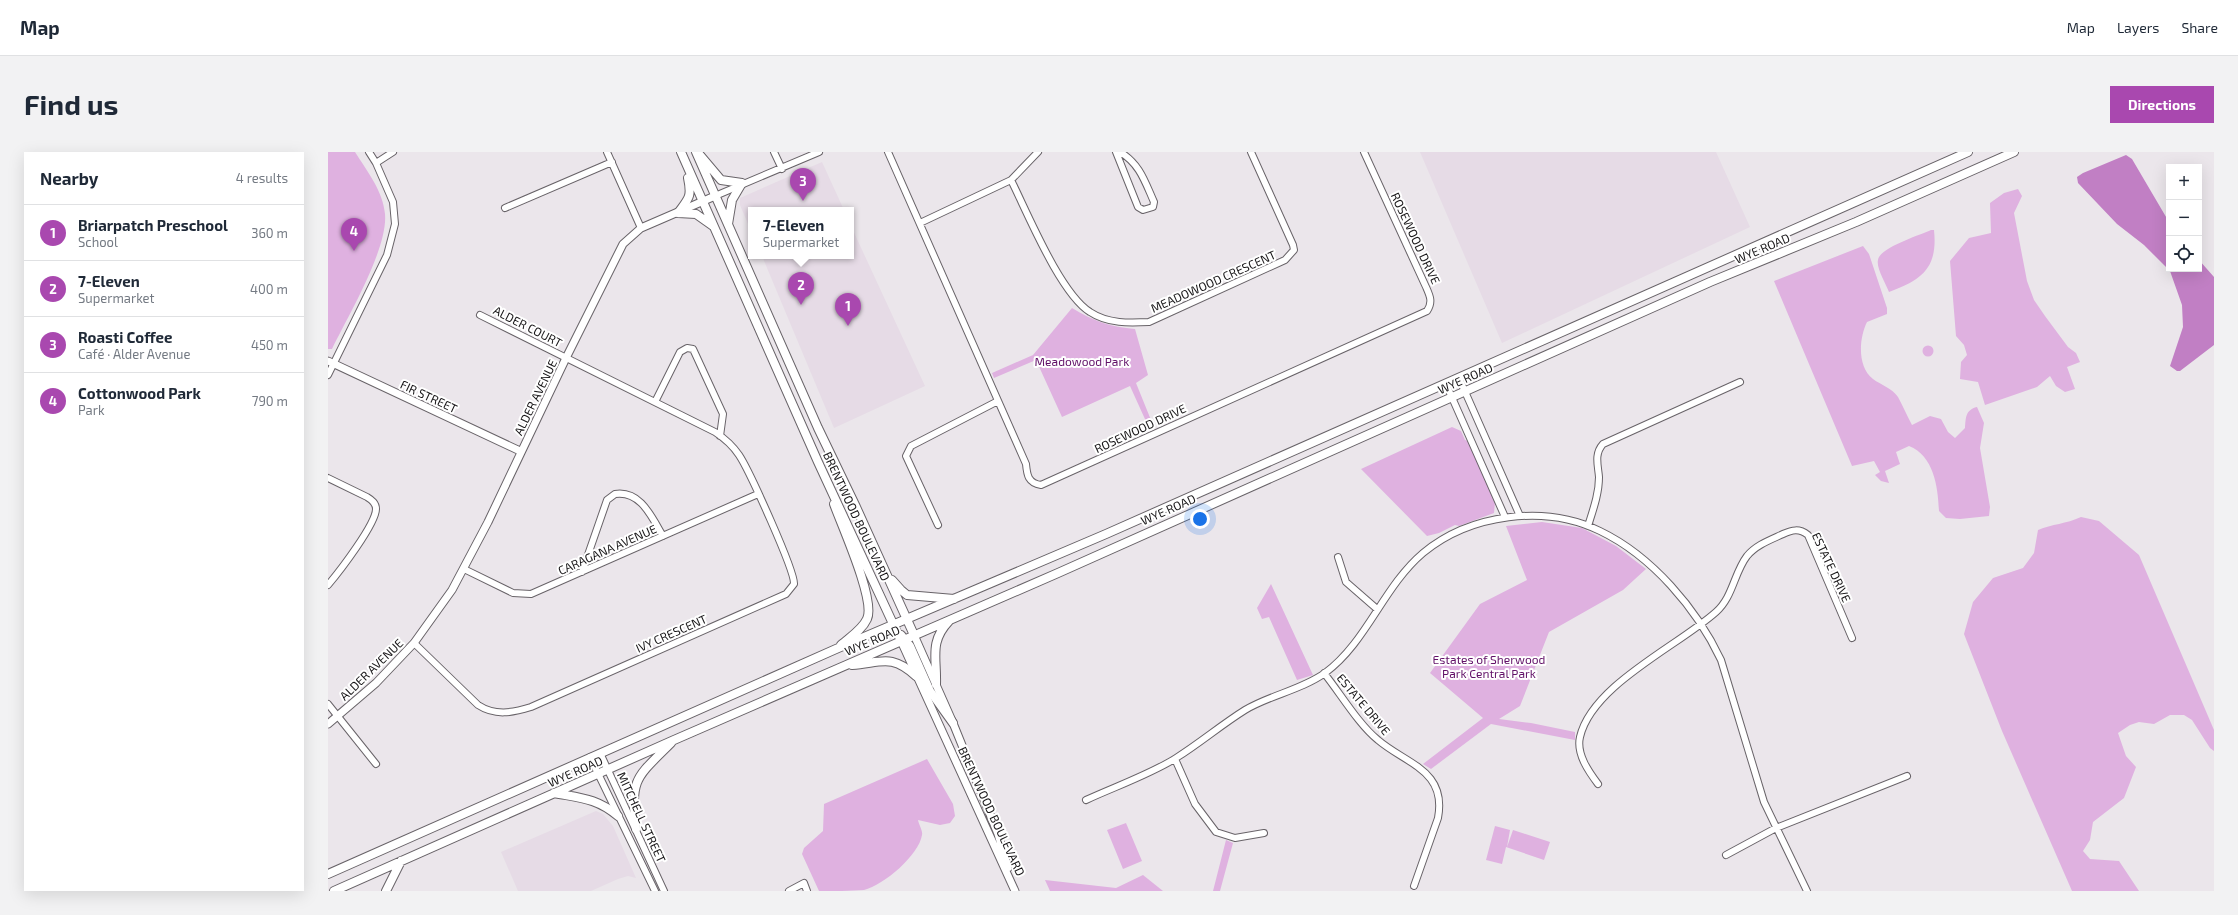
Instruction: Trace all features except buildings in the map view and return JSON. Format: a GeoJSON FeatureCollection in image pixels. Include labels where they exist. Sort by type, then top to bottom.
{"type":"FeatureCollection","features":[{"type":"Feature","properties":{"kind":"main road"},"geometry":{"type":"LineString","coordinates":[[696,152],[710,165],[721,180],[742,183],[732,200],[728,224]]}},
{"type":"Feature","properties":{"kind":"main road","name":"BRENTWOOD BOULEVARD"},"geometry":{"type":"LineString","coordinates":[[696,152],[818,428],[914,635]]}},
{"type":"Feature","properties":{"kind":"main road","name":"WYE ROAD"},"geometry":{"type":"LineString","coordinates":[[328,874],[836,649],[955,599],[1460,378],[1968,152]]}},
{"type":"Feature","properties":{"kind":"main road","name":"WYE ROAD"},"geometry":{"type":"LineString","coordinates":[[334,891],[1710,282],[1856,222],[2014,152]]}},
{"type":"Feature","properties":{"kind":"main road"},"geometry":{"type":"LineString","coordinates":[[678,212],[690,197],[691,191],[682,155]]}},
{"type":"Feature","properties":{"kind":"main road","name":"BRENTWOOD BOULEVARD"},"geometry":{"type":"LineString","coordinates":[[682,155],[818,462],[893,625],[903,640]]}},
{"type":"Feature","properties":{"kind":"main road"},"geometry":{"type":"LineString","coordinates":[[678,212],[696,214],[714,227]]}},
{"type":"Feature","properties":{"kind":"main road"},"geometry":{"type":"LineString","coordinates":[[818,462],[864,583],[869,606],[868,618],[862,627],[836,649]]}},
{"type":"Feature","properties":{"kind":"main road"},"geometry":{"type":"LineString","coordinates":[[884,568],[901,590],[907,595],[955,599]]}},
{"type":"Feature","properties":{"kind":"main road"},"geometry":{"type":"LineString","coordinates":[[936,684],[934,652],[937,638],[948,621],[962,614]]}},
{"type":"Feature","properties":{"kind":"main road"},"geometry":{"type":"LineString","coordinates":[[903,640],[930,691],[953,723]]}},
{"type":"Feature","properties":{"kind":"main road"},"geometry":{"type":"LineString","coordinates":[[843,665],[886,660],[903,666],[916,676]]}},
{"type":"Feature","properties":{"kind":"main road"},"geometry":{"type":"LineString","coordinates":[[636,829],[633,805],[635,784],[640,775],[674,740]]}},
{"type":"Feature","properties":{"kind":"main road"},"geometry":{"type":"LineString","coordinates":[[554,793],[592,800],[606,806],[618,816]]}},
{"type":"Feature","properties":{"kind":"main road"},"geometry":{"type":"LineString","coordinates":[[386,891],[401,862]]}},
{"type":"Feature","properties":{"kind":"street"},"geometry":{"type":"LineString","coordinates":[[328,374],[331,362],[387,254],[395,224],[392,202],[376,163],[369,152]]}},
{"type":"Feature","properties":{"kind":"street"},"geometry":{"type":"LineString","coordinates":[[376,163],[393,152]]}},
{"type":"Feature","properties":{"kind":"street"},"geometry":{"type":"LineString","coordinates":[[607,152],[641,228]]}},
{"type":"Feature","properties":{"kind":"street"},"geometry":{"type":"LineString","coordinates":[[774,152],[782,169]]}},
{"type":"Feature","properties":{"kind":"street","name":"ALDER AVENUE"},"geometry":{"type":"LineString","coordinates":[[328,724],[376,683],[414,643],[448,595],[464,569],[520,451],[623,244],[641,228],[742,183],[782,169],[819,152]]}},
{"type":"Feature","properties":{"kind":"street","name":"ROSEWOOD DRIVE"},"geometry":{"type":"LineString","coordinates":[[888,152],[1026,464],[1027,476],[1032,481],[1041,485],[1427,311],[1431,305],[1431,298],[1364,152]]}},
{"type":"Feature","properties":{"kind":"street"},"geometry":{"type":"LineString","coordinates":[[920,223],[1011,180],[1038,152]]}},
{"type":"Feature","properties":{"kind":"street"},"geometry":{"type":"LineString","coordinates":[[1116,152],[1138,207],[1143,210],[1150,209],[1153,207],[1154,202],[1141,171],[1129,157],[1120,152]]}},
{"type":"Feature","properties":{"kind":"street","name":"MEADOWOOD CRESCENT"},"geometry":{"type":"LineString","coordinates":[[1011,180],[1060,278],[1072,296],[1090,312],[1101,317],[1127,323],[1149,322],[1285,260],[1294,250],[1251,152]]}},
{"type":"Feature","properties":{"kind":"street"},"geometry":{"type":"LineString","coordinates":[[505,208],[612,162]]}},
{"type":"Feature","properties":{"kind":"street","name":"ALDER COURT"},"geometry":{"type":"LineString","coordinates":[[480,315],[566,358]]}},
{"type":"Feature","properties":{"kind":"street"},"geometry":{"type":"LineString","coordinates":[[655,402],[680,352],[687,348],[693,349],[723,414],[720,436]]}},
{"type":"Feature","properties":{"kind":"street","name":"IVY CRESCENT"},"geometry":{"type":"LineString","coordinates":[[414,643],[484,709],[503,713],[531,707],[790,591],[794,584],[794,575],[740,456],[720,436],[566,358]]}},
{"type":"Feature","properties":{"kind":"street","name":"FIR STREET"},"geometry":{"type":"LineString","coordinates":[[331,362],[520,451]]}},
{"type":"Feature","properties":{"kind":"street"},"geometry":{"type":"LineString","coordinates":[[1460,378],[1520,516]]}},
{"type":"Feature","properties":{"kind":"street"},"geometry":{"type":"LineString","coordinates":[[1588,526],[1598,490],[1597,458],[1599,448],[1603,444],[1740,382]]}},
{"type":"Feature","properties":{"kind":"street"},"geometry":{"type":"LineString","coordinates":[[1446,384],[1505,517]]}},
{"type":"Feature","properties":{"kind":"street"},"geometry":{"type":"LineString","coordinates":[[938,525],[906,456],[911,446],[998,401]]}},
{"type":"Feature","properties":{"kind":"street"},"geometry":{"type":"LineString","coordinates":[[328,478],[368,497],[376,505],[374,518],[351,555],[328,586]]}},
{"type":"Feature","properties":{"kind":"street"},"geometry":{"type":"LineString","coordinates":[[582,572],[607,500],[614,494],[624,494],[641,502],[663,536]]}},
{"type":"Feature","properties":{"kind":"street","name":"CARAGANA AVENUE"},"geometry":{"type":"LineString","coordinates":[[464,569],[519,595],[538,592],[758,494]]}},
{"type":"Feature","properties":{"kind":"street","name":"ESTATE DRIVE"},"geometry":{"type":"LineString","coordinates":[[1086,800],[1174,759],[1246,709],[1324,673],[1350,648],[1410,565],[1434,545],[1462,530],[1505,517],[1549,517],[1588,526],[1610,536],[1644,560],[1669,585],[1711,639],[1721,660],[1754,771],[1776,828],[1807,891]]}},
{"type":"Feature","properties":{"kind":"street","name":"ESTATE DRIVE"},"geometry":{"type":"LineString","coordinates":[[1598,784],[1586,766],[1580,747],[1580,738],[1593,712],[1606,695],[1624,678],[1700,625],[1725,602],[1740,568],[1754,550],[1768,541],[1796,530],[1808,535],[1852,638]]}},
{"type":"Feature","properties":{"kind":"street"},"geometry":{"type":"LineString","coordinates":[[1338,558],[1346,582],[1377,609]]}},
{"type":"Feature","properties":{"kind":"street","name":"BRENTWOOD BOULEVARD"},"geometry":{"type":"LineString","coordinates":[[914,635],[953,723],[998,834],[1015,890]]}},
{"type":"Feature","properties":{"kind":"street","name":"BRENTWOOD BOULEVARD"},"geometry":{"type":"LineString","coordinates":[[903,640],[916,676],[1015,890]]}},
{"type":"Feature","properties":{"kind":"street","name":"ESTATE DRIVE"},"geometry":{"type":"LineString","coordinates":[[1324,673],[1377,740],[1422,769],[1432,779],[1436,788],[1440,807],[1438,818],[1414,886]]}},
{"type":"Feature","properties":{"kind":"street"},"geometry":{"type":"LineString","coordinates":[[328,704],[376,764]]}},
{"type":"Feature","properties":{"kind":"street","name":"MITCHELL STREET"},"geometry":{"type":"LineString","coordinates":[[600,753],[664,891]]}},
{"type":"Feature","properties":{"kind":"street","name":"MITCHELL STREET"},"geometry":{"type":"LineString","coordinates":[[590,757],[655,891]]}},
{"type":"Feature","properties":{"kind":"street"},"geometry":{"type":"LineString","coordinates":[[1174,759],[1195,804],[1216,832],[1235,838],[1264,833]]}},
{"type":"Feature","properties":{"kind":"street"},"geometry":{"type":"LineString","coordinates":[[1726,855],[1776,828],[1907,776]]}},
{"type":"Feature","properties":{"kind":"street"},"geometry":{"type":"LineString","coordinates":[[789,891],[804,883],[808,891]]}},
{"type":"Feature","properties":{"kind":"shaded area"},"geometry":{"type":"Polygon","coordinates":[[[1420,152],[1716,152],[1750,227],[1502,343],[1420,152]]]}},
{"type":"Feature","properties":{"kind":"shaded area"},"geometry":{"type":"Polygon","coordinates":[[[2126,155],[2132,159],[2166,217],[2166,267],[2144,245],[2117,224],[2078,183],[2077,177],[2126,155]]]}},
{"type":"Feature","properties":{"kind":"shaded area"},"geometry":{"type":"Polygon","coordinates":[[[822,162],[843,207],[748,207],[748,224],[740,205],[740,198],[822,162]]]}},
{"type":"Feature","properties":{"kind":"shaded area"},"geometry":{"type":"Polygon","coordinates":[[[854,232],[925,386],[834,428],[763,259],[854,259],[854,232]]]}},
{"type":"Feature","properties":{"kind":"shaded area"},"geometry":{"type":"Polygon","coordinates":[[[2202,263],[2214,277],[2214,345],[2180,371],[2177,371],[2170,366],[2183,327],[2182,305],[2170,272],[2202,272],[2202,263]]]}},
{"type":"Feature","properties":{"kind":"shaded area"},"geometry":{"type":"Polygon","coordinates":[[[596,811],[603,814],[613,826],[636,878],[628,876],[591,891],[518,891],[501,852],[596,811]]]}},
{"type":"Feature","properties":{"kind":"green space"},"geometry":{"type":"Polygon","coordinates":[[[328,152],[355,152],[378,189],[385,214],[384,228],[374,263],[357,301],[332,349],[328,349],[328,152]]]}},
{"type":"Feature","properties":{"kind":"green space"},"geometry":{"type":"Polygon","coordinates":[[[2018,189],[2022,196],[2014,213],[2027,281],[2034,300],[2068,347],[2076,353],[2080,362],[2067,367],[2075,389],[2065,392],[2056,386],[2050,376],[2037,387],[1985,405],[1978,382],[1960,379],[1961,362],[1967,355],[1964,345],[1956,336],[1950,261],[1969,238],[1991,233],[1990,203],[2004,193],[2018,189]]]}},
{"type":"Feature","properties":{"kind":"green space"},"geometry":{"type":"Polygon","coordinates":[[[1934,230],[1935,243],[1930,263],[1925,271],[1911,283],[1889,292],[1878,267],[1880,255],[1892,247],[1934,230]]]}},
{"type":"Feature","properties":{"kind":"green space"},"geometry":{"type":"Polygon","coordinates":[[[1863,246],[1869,254],[1887,308],[1887,314],[1867,322],[1864,329],[1861,352],[1864,367],[1873,379],[1896,394],[1912,425],[1930,416],[1941,419],[1948,432],[1955,438],[1965,428],[1968,412],[1977,407],[1984,423],[1980,448],[1990,507],[1989,516],[1960,519],[1946,518],[1939,511],[1936,483],[1929,465],[1924,457],[1909,446],[1896,452],[1900,464],[1885,471],[1889,483],[1881,481],[1875,475],[1880,472],[1874,461],[1852,466],[1774,281],[1863,246]]]}},
{"type":"Feature","properties":{"kind":"green space","name":"Meadowood Park"},"geometry":{"type":"Polygon","coordinates":[[[1072,308],[1102,323],[1135,329],[1148,375],[1136,383],[1153,425],[1149,428],[1130,386],[1062,417],[1036,360],[994,378],[992,373],[1033,355],[1072,308]]]}},
{"type":"Feature","properties":{"kind":"green space"},"geometry":{"type":"Polygon","coordinates":[[[1926,346],[1930,346],[1932,347],[1932,355],[1926,356],[1923,353],[1923,349],[1926,346]]]}},
{"type":"Feature","properties":{"kind":"green space"},"geometry":{"type":"Polygon","coordinates":[[[1452,427],[1461,431],[1465,440],[1468,441],[1495,502],[1494,513],[1459,526],[1455,525],[1439,533],[1427,536],[1361,469],[1452,427]]]}},
{"type":"Feature","properties":{"kind":"green space"},"geometry":{"type":"Polygon","coordinates":[[[2081,517],[2099,521],[2139,555],[2214,730],[2214,751],[2210,748],[2192,720],[2184,715],[2170,715],[2154,724],[2139,722],[2130,725],[2118,733],[2126,756],[2136,767],[2124,798],[2093,822],[2090,840],[2083,851],[2090,859],[2119,861],[2139,891],[2072,891],[2002,731],[1964,634],[1973,602],[1993,578],[2023,568],[2034,553],[2038,530],[2081,517]]]}},
{"type":"Feature","properties":{"kind":"green space","name":"Estates of Sherwood Park Central Park"},"geometry":{"type":"Polygon","coordinates":[[[1542,522],[1582,528],[1616,546],[1646,569],[1623,590],[1549,632],[1520,706],[1499,719],[1531,723],[1575,732],[1575,740],[1491,724],[1431,769],[1423,764],[1483,718],[1430,673],[1480,604],[1527,580],[1506,526],[1542,522]]]}},
{"type":"Feature","properties":{"kind":"green space"},"geometry":{"type":"Polygon","coordinates":[[[1271,584],[1313,675],[1297,680],[1269,617],[1262,619],[1257,608],[1271,584]]]}},
{"type":"Feature","properties":{"kind":"green space"},"geometry":{"type":"Polygon","coordinates":[[[927,759],[953,804],[955,816],[950,823],[940,825],[918,820],[922,835],[919,843],[908,860],[890,876],[872,887],[864,890],[819,891],[802,854],[804,848],[823,831],[824,804],[927,759]]]}},
{"type":"Feature","properties":{"kind":"green space"},"geometry":{"type":"Polygon","coordinates":[[[1126,823],[1142,861],[1123,869],[1107,830],[1126,823]]]}},
{"type":"Feature","properties":{"kind":"green space"},"geometry":{"type":"Polygon","coordinates":[[[1495,826],[1510,830],[1507,847],[1513,830],[1550,842],[1544,860],[1506,847],[1502,864],[1486,860],[1495,826]]]}},
{"type":"Feature","properties":{"kind":"green space"},"geometry":{"type":"Polygon","coordinates":[[[1226,840],[1233,843],[1220,891],[1213,891],[1226,840]]]}},
{"type":"Feature","properties":{"kind":"green space"},"geometry":{"type":"Polygon","coordinates":[[[1143,875],[1163,891],[1050,891],[1045,880],[1116,888],[1143,875]]]}},
{"type":"Feature","properties":{"kind":"place","name":"Roasti Coffee"},"geometry":{"type":"Point","coordinates":[803,201]}},
{"type":"Feature","properties":{"kind":"place","name":"Cottonwood Park"},"geometry":{"type":"Point","coordinates":[354,251]}},
{"type":"Feature","properties":{"kind":"place","name":"7-Eleven"},"geometry":{"type":"Point","coordinates":[801,305]}},
{"type":"Feature","properties":{"kind":"place","name":"Briarpatch Preschool"},"geometry":{"type":"Point","coordinates":[848,326]}}]}
